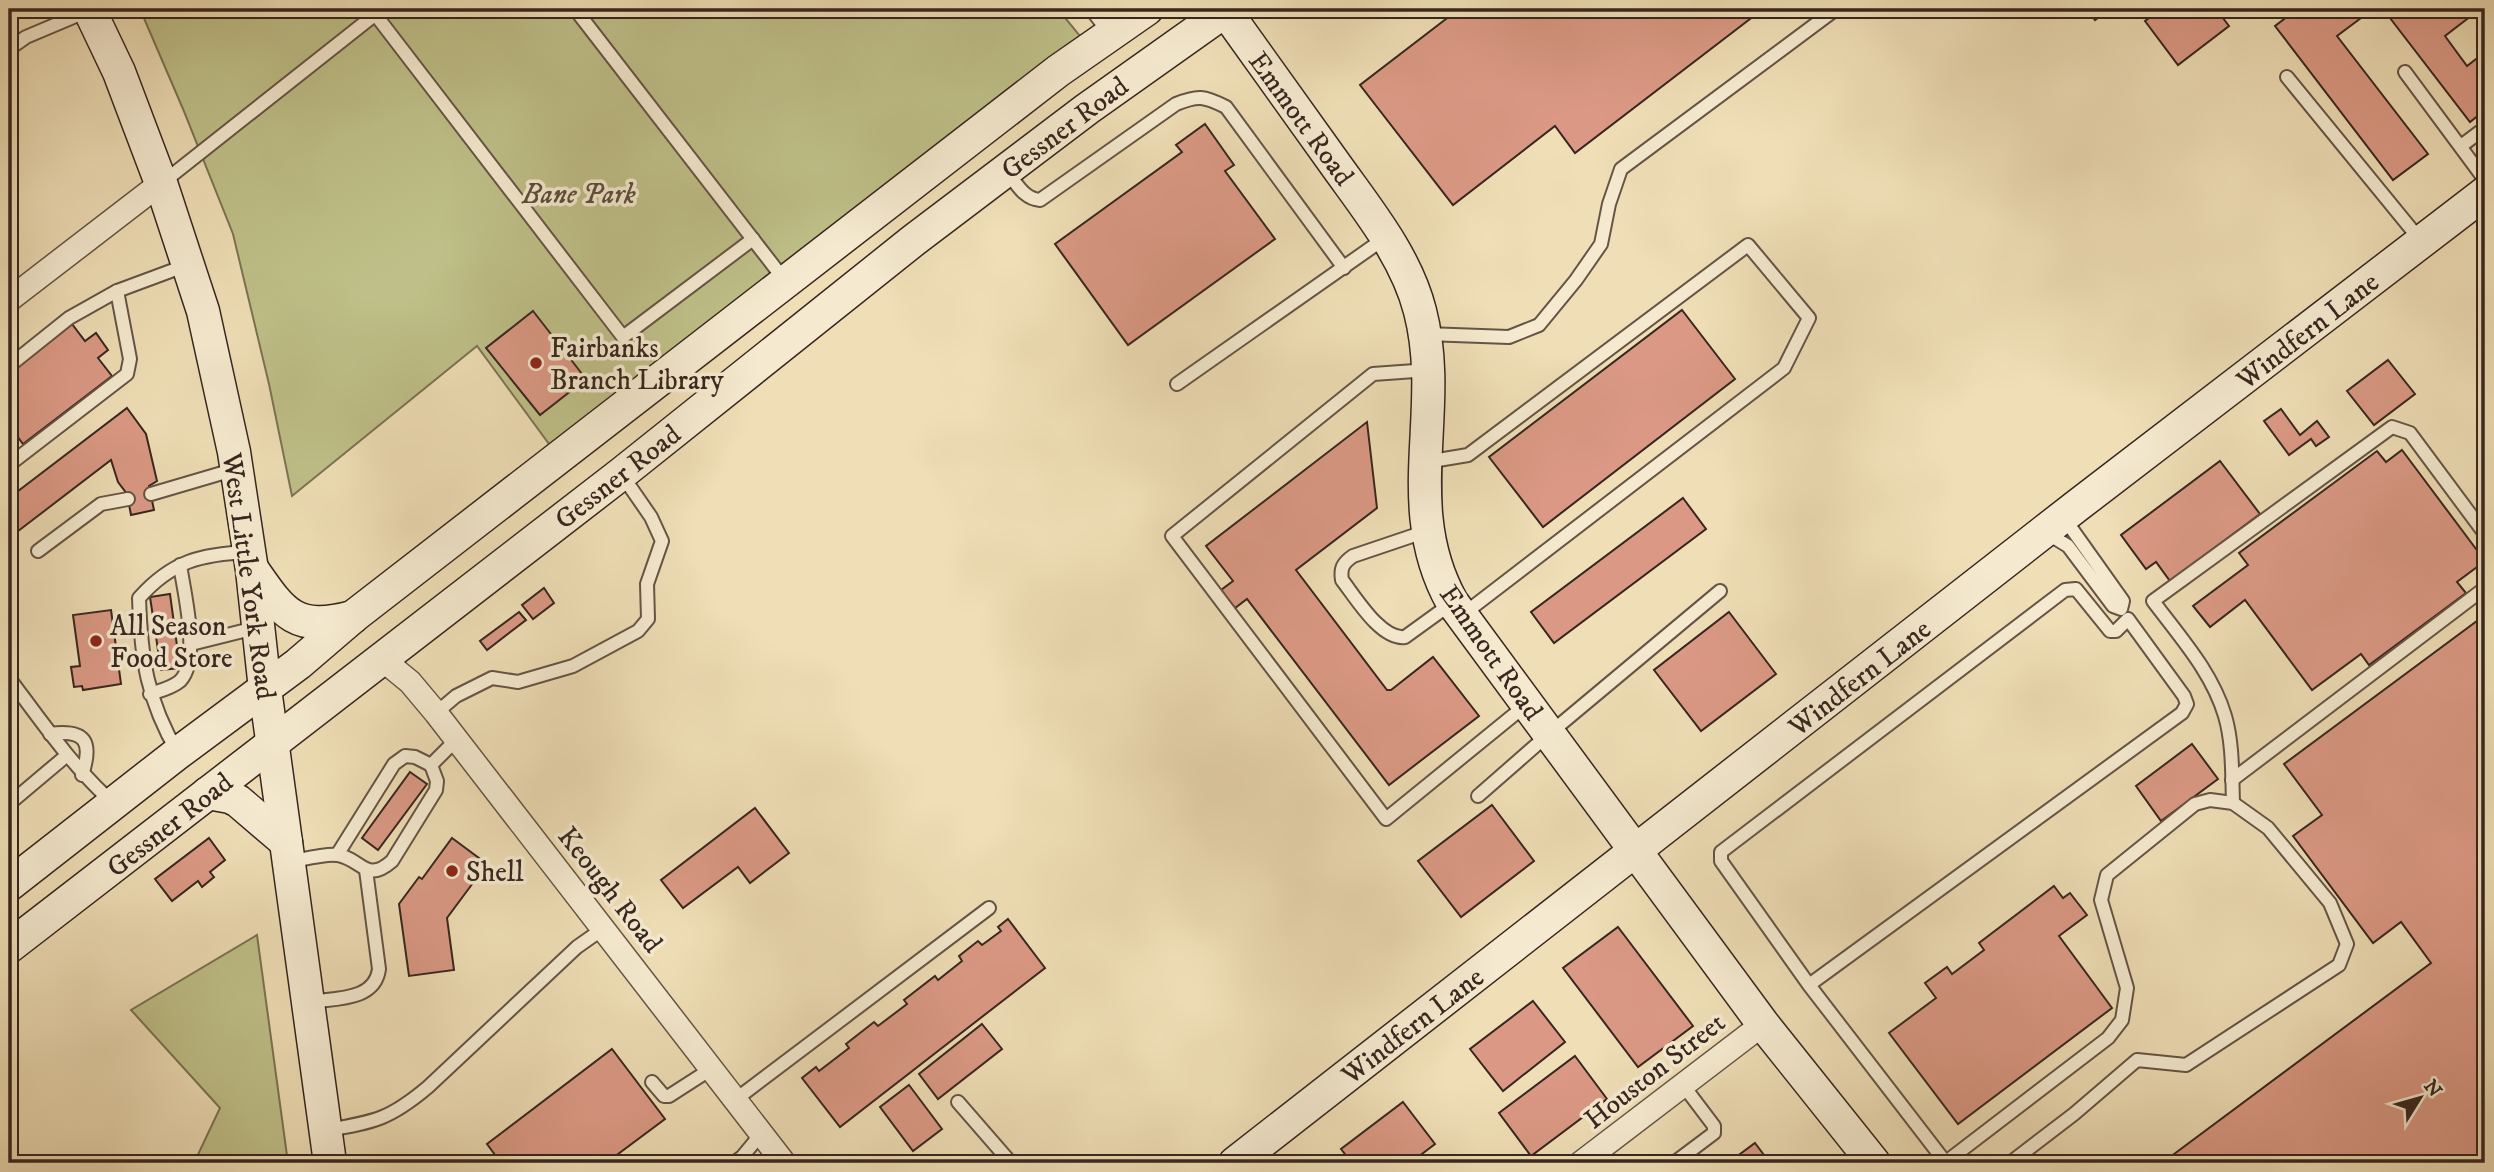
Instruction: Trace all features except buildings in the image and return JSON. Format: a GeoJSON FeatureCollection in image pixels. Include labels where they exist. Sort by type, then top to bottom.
{"type":"FeatureCollection","features":[{"type":"Feature","properties":{"kind":"main road","name":"West Little York Road"},"geometry":{"type":"LineString","coordinates":[[90,9],[118,72],[161,183],[203,312],[236,469],[251,561],[265,689],[330,1163]]}},
{"type":"Feature","properties":{"kind":"main road","name":"Gessner Road"},"geometry":{"type":"LineString","coordinates":[[9,885],[265,689],[354,616],[885,204],[1058,71],[1147,9]]}},
{"type":"Feature","properties":{"kind":"main road","name":"Gessner Road"},"geometry":{"type":"LineString","coordinates":[[9,947],[621,474],[914,240],[1087,109],[1226,9]]}},
{"type":"Feature","properties":{"kind":"main road","name":"Emmott Road"},"geometry":{"type":"LineString","coordinates":[[1226,9],[1385,238],[1410,282],[1425,334],[1429,370],[1424,463],[1427,531],[1436,569],[1456,609],[1763,1024],[1874,1163]]}},
{"type":"Feature","properties":{"kind":"main road"},"geometry":{"type":"LineString","coordinates":[[1058,71],[1087,109]]}},
{"type":"Feature","properties":{"kind":"main road","name":"Windfern Lane"},"geometry":{"type":"LineString","coordinates":[[1235,1163],[2054,524],[2485,193]]}},
{"type":"Feature","properties":{"kind":"main road"},"geometry":{"type":"LineString","coordinates":[[885,204],[914,240]]}},
{"type":"Feature","properties":{"kind":"main road"},"geometry":{"type":"LineString","coordinates":[[590,434],[621,474]]}},
{"type":"Feature","properties":{"kind":"main road"},"geometry":{"type":"LineString","coordinates":[[251,561],[283,610],[309,623],[328,623],[354,616]]}},
{"type":"Feature","properties":{"kind":"main road"},"geometry":{"type":"LineString","coordinates":[[208,793],[230,797],[238,802],[287,852]]}},
{"type":"Feature","properties":{"kind":"street"},"geometry":{"type":"LineString","coordinates":[[9,300],[161,183]]}},
{"type":"Feature","properties":{"kind":"street","name":"Keough Road"},"geometry":{"type":"LineString","coordinates":[[382,659],[410,682],[436,713],[784,1163]]}},
{"type":"Feature","properties":{"kind":"street","name":"Houston Street"},"geometry":{"type":"LineString","coordinates":[[1581,1163],[1763,1024]]}},
{"type":"Feature","properties":{"kind":"lane"},"geometry":{"type":"LineString","coordinates":[[9,49],[26,37],[90,9]]}},
{"type":"Feature","properties":{"kind":"lane"},"geometry":{"type":"LineString","coordinates":[[575,9],[786,282]]}},
{"type":"Feature","properties":{"kind":"lane"},"geometry":{"type":"LineString","coordinates":[[1091,9],[1110,34]]}},
{"type":"Feature","properties":{"kind":"lane"},"geometry":{"type":"LineString","coordinates":[[1425,334],[1509,337],[1539,325],[1601,244],[1609,204],[1621,169],[1836,9]]}},
{"type":"Feature","properties":{"kind":"lane"},"geometry":{"type":"LineString","coordinates":[[161,183],[379,12],[623,337],[753,239]]}},
{"type":"Feature","properties":{"kind":"lane"},"geometry":{"type":"LineString","coordinates":[[2405,72],[2485,180]]}},
{"type":"Feature","properties":{"kind":"lane"},"geometry":{"type":"LineString","coordinates":[[2287,77],[2422,242]]}},
{"type":"Feature","properties":{"kind":"lane"},"geometry":{"type":"LineString","coordinates":[[1006,170],[1024,193],[1032,199],[1041,200],[1176,104],[1194,97],[1209,98],[1226,107],[1344,268]]}},
{"type":"Feature","properties":{"kind":"lane"},"geometry":{"type":"LineString","coordinates":[[2461,146],[2485,128]]}},
{"type":"Feature","properties":{"kind":"lane"},"geometry":{"type":"LineString","coordinates":[[1177,384],[1385,238]]}},
{"type":"Feature","properties":{"kind":"lane"},"geometry":{"type":"LineString","coordinates":[[1424,463],[1468,455],[1748,245],[1809,318],[1784,368],[1456,609],[1405,637],[1397,638],[1383,631],[1342,580],[1340,570],[1344,562],[1353,556],[1427,531]]}},
{"type":"Feature","properties":{"kind":"lane"},"geometry":{"type":"LineString","coordinates":[[9,366],[69,318],[117,291],[188,265]]}},
{"type":"Feature","properties":{"kind":"lane"},"geometry":{"type":"LineString","coordinates":[[9,454],[14,461],[127,374],[130,359],[117,291]]}},
{"type":"Feature","properties":{"kind":"lane"},"geometry":{"type":"LineString","coordinates":[[1429,370],[1373,374],[1172,536],[1385,819],[1527,704]]}},
{"type":"Feature","properties":{"kind":"lane"},"geometry":{"type":"LineString","coordinates":[[2233,803],[2225,716],[2203,666],[2153,601],[2392,426],[2410,433],[2485,534]]}},
{"type":"Feature","properties":{"kind":"lane"},"geometry":{"type":"LineString","coordinates":[[151,494],[236,469]]}},
{"type":"Feature","properties":{"kind":"lane"},"geometry":{"type":"LineString","coordinates":[[436,713],[456,696],[492,678],[519,682],[573,666],[638,631],[649,619],[647,584],[662,541],[651,517],[621,474]]}},
{"type":"Feature","properties":{"kind":"lane"},"geometry":{"type":"LineString","coordinates":[[38,551],[101,503],[128,499]]}},
{"type":"Feature","properties":{"kind":"lane"},"geometry":{"type":"LineString","coordinates":[[1809,985],[2182,713],[2187,704],[2125,614],[2113,606],[2054,524]]}},
{"type":"Feature","properties":{"kind":"lane"},"geometry":{"type":"LineString","coordinates":[[2019,1160],[2137,1060],[2186,1065],[2339,965],[2347,944],[2330,902],[2268,828],[2233,803],[2210,800],[2195,804],[2106,875],[2101,900],[2127,988],[2122,1020],[2108,1038],[1946,1163],[1809,985],[1721,861],[1721,852],[2065,590],[2076,589],[2110,631],[2116,631],[2125,614],[2123,601],[2054,524]]}},
{"type":"Feature","properties":{"kind":"lane"},"geometry":{"type":"LineString","coordinates":[[178,753],[150,694],[140,632],[139,598],[153,582],[180,565],[211,554],[251,561]]}},
{"type":"Feature","properties":{"kind":"lane"},"geometry":{"type":"LineString","coordinates":[[150,694],[175,685],[182,679],[191,644],[180,565]]}},
{"type":"Feature","properties":{"kind":"lane"},"geometry":{"type":"LineString","coordinates":[[2232,780],[2485,588]]}},
{"type":"Feature","properties":{"kind":"lane"},"geometry":{"type":"LineString","coordinates":[[1478,796],[1720,591]]}},
{"type":"Feature","properties":{"kind":"lane"},"geometry":{"type":"LineString","coordinates":[[191,644],[259,627]]}},
{"type":"Feature","properties":{"kind":"lane"},"geometry":{"type":"LineString","coordinates":[[9,678],[66,756],[82,775],[113,803]]}},
{"type":"Feature","properties":{"kind":"lane"},"geometry":{"type":"LineString","coordinates":[[50,734],[67,732],[78,735],[85,743],[89,752],[82,775]]}},
{"type":"Feature","properties":{"kind":"lane"},"geometry":{"type":"LineString","coordinates":[[431,765],[456,740]]}},
{"type":"Feature","properties":{"kind":"lane"},"geometry":{"type":"LineString","coordinates":[[9,804],[66,756]]}},
{"type":"Feature","properties":{"kind":"lane"},"geometry":{"type":"LineString","coordinates":[[287,852],[337,855],[374,872],[392,861],[436,790],[437,781],[431,765],[415,757],[405,756],[394,764],[337,855]]}},
{"type":"Feature","properties":{"kind":"lane"},"geometry":{"type":"LineString","coordinates":[[308,1002],[364,993],[374,986],[378,979],[366,870]]}},
{"type":"Feature","properties":{"kind":"lane"},"geometry":{"type":"LineString","coordinates":[[735,1100],[989,908]]}},
{"type":"Feature","properties":{"kind":"lane"},"geometry":{"type":"LineString","coordinates":[[326,1130],[374,1122],[403,1108],[577,947],[604,929]]}},
{"type":"Feature","properties":{"kind":"lane"},"geometry":{"type":"LineString","coordinates":[[652,1082],[664,1096],[669,1096],[711,1069]]}},
{"type":"Feature","properties":{"kind":"lane"},"geometry":{"type":"LineString","coordinates":[[1674,1163],[1714,1133],[1714,1126],[1683,1085]]}},
{"type":"Feature","properties":{"kind":"lane"},"geometry":{"type":"LineString","coordinates":[[958,1102],[1011,1163]]}},
{"type":"Feature","properties":{"kind":"lane"},"geometry":{"type":"LineString","coordinates":[[734,1163],[761,1134]]}},
{"type":"Feature","properties":{"kind":"green space","name":"Bane Park"},"geometry":{"type":"Polygon","coordinates":[[[140,9],[1058,9],[1080,36],[552,448],[477,346],[292,496],[269,384],[233,234],[140,9]]]}},
{"type":"Feature","properties":{"kind":"green space"},"geometry":{"type":"Polygon","coordinates":[[[257,935],[288,1163],[194,1163],[220,1108],[131,1010],[257,935]]]}},
{"type":"Feature","properties":{"kind":"place","name":"Fairbanks Branch Library"},"geometry":{"type":"Point","coordinates":[536,363]}},
{"type":"Feature","properties":{"kind":"place","name":"All Season Food Store"},"geometry":{"type":"Point","coordinates":[96,641]}},
{"type":"Feature","properties":{"kind":"place","name":"Shell"},"geometry":{"type":"Point","coordinates":[452,871]}}]}
